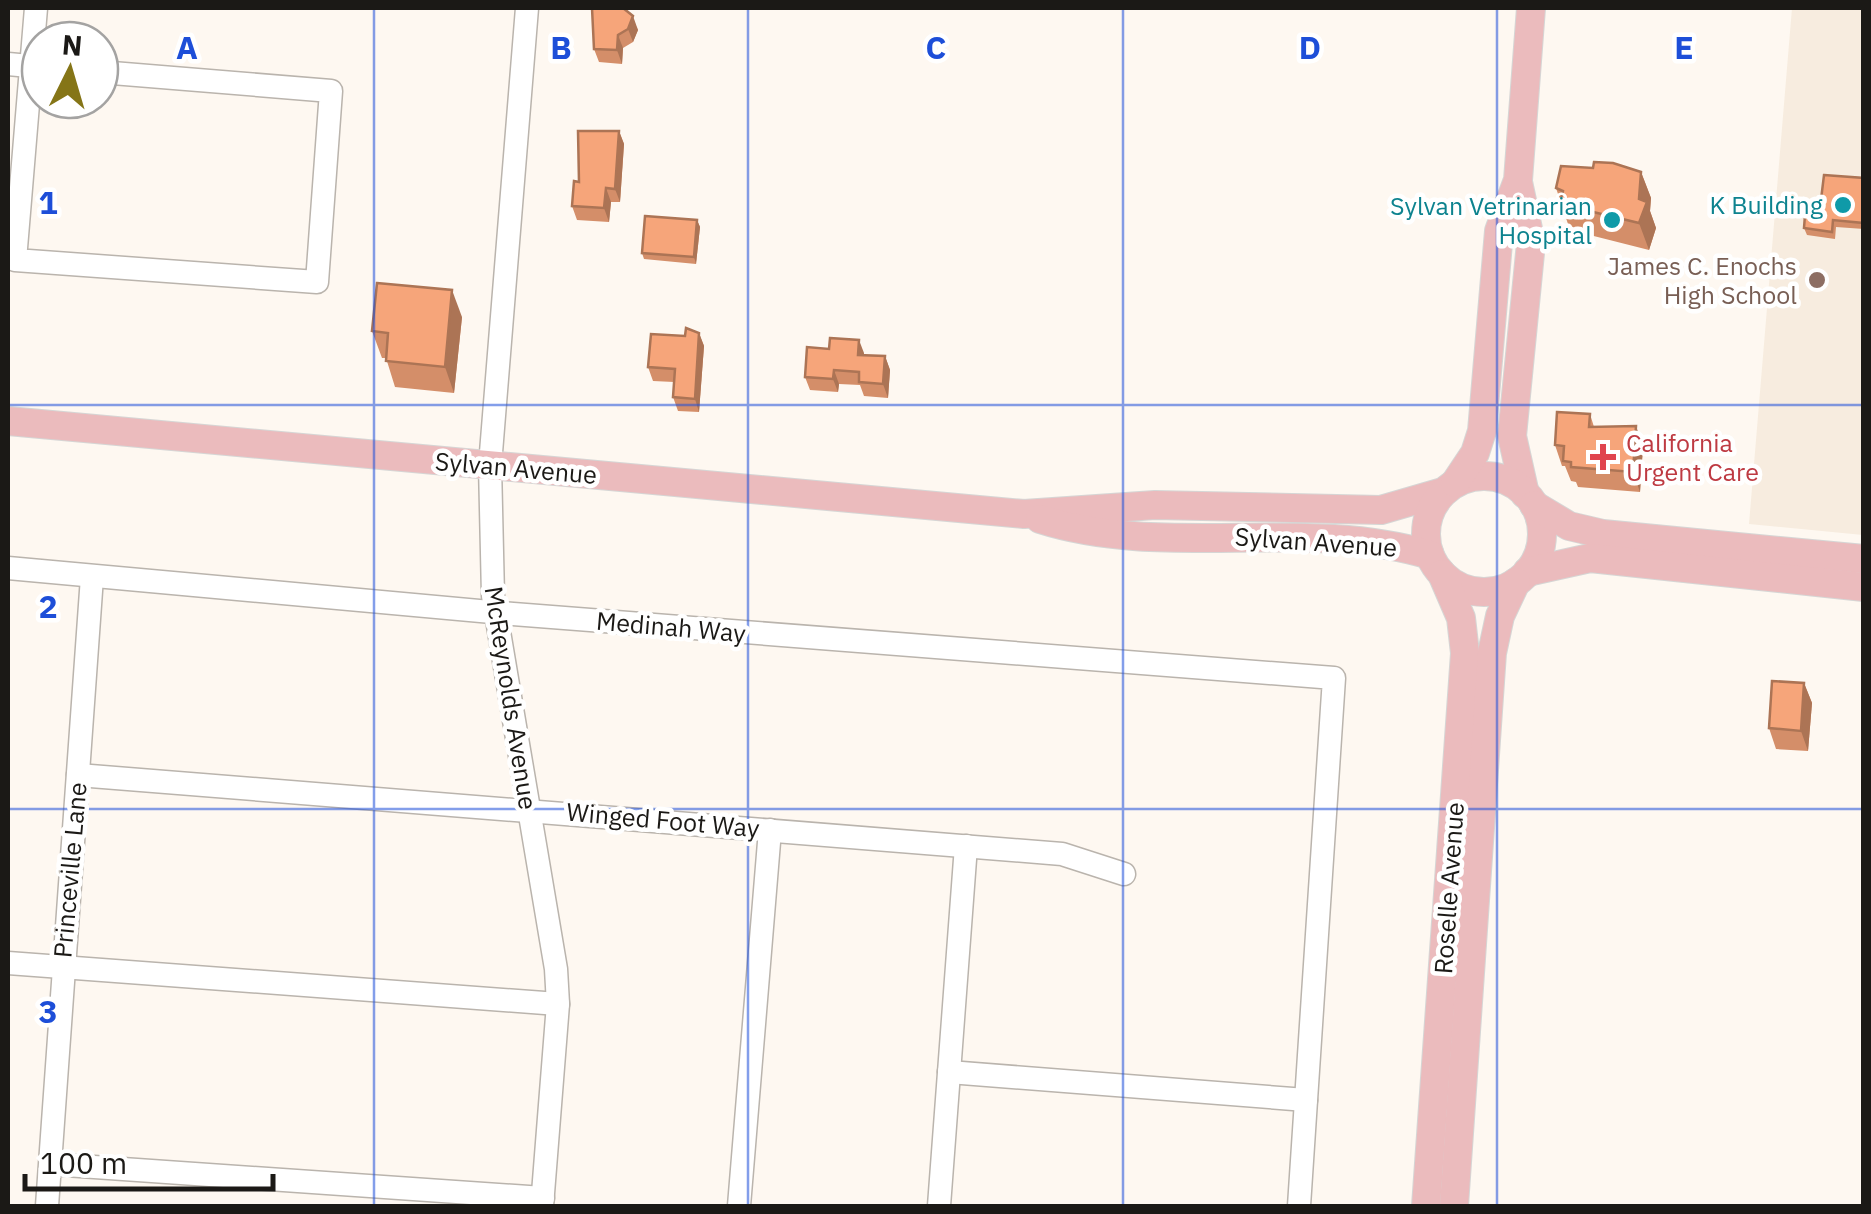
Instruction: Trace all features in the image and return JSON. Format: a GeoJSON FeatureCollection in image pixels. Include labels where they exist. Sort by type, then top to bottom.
{"type":"FeatureCollection","features":[{"type":"Feature","properties":{"kind":"main road"},"geometry":{"type":"LineString","coordinates":[[1522,577],[1541,539],[1512,436],[1531,244],[1518,180],[1531,8]]}},
{"type":"Feature","properties":{"kind":"main road"},"geometry":{"type":"LineString","coordinates":[[1518,180],[1499,231],[1482,431],[1475,453],[1426,527],[1436,565],[1476,590],[1494,590],[1522,577],[1596,558],[1864,587]]}},
{"type":"Feature","properties":{"kind":"main road","name":"Sylvan Avenue"},"geometry":{"type":"LineString","coordinates":[[8,421],[1024,514],[1154,505],[1380,510],[1450,488]]}},
{"type":"Feature","properties":{"kind":"main road"},"geometry":{"type":"LineString","coordinates":[[1450,488],[1493,477],[1569,526],[1603,534],[1864,559]]}},
{"type":"Feature","properties":{"kind":"main road","name":"Sylvan Avenue"},"geometry":{"type":"LineString","coordinates":[[1024,514],[1074,530],[1190,537],[1279,535],[1382,543],[1436,565]]}},
{"type":"Feature","properties":{"kind":"main road","name":"Roselle Avenue"},"geometry":{"type":"LineString","coordinates":[[1426,1206],[1464,653],[1460,618],[1436,565]]}},
{"type":"Feature","properties":{"kind":"main road","name":"Roselle Avenue"},"geometry":{"type":"LineString","coordinates":[[1454,1206],[1492,653],[1500,616],[1522,577]]}},
{"type":"Feature","properties":{"kind":"street","name":"McReynolds Avenue"},"geometry":{"type":"LineString","coordinates":[[528,8],[490,465],[494,613],[552,930],[558,1004],[542,1202]]}},
{"type":"Feature","properties":{"kind":"street"},"geometry":{"type":"LineString","coordinates":[[22,120],[11,260],[317,282],[330,92],[120,74]]}},
{"type":"Feature","properties":{"kind":"street","name":"Medinah Way"},"geometry":{"type":"LineString","coordinates":[[8,568],[494,613],[1334,678],[1306,1100]]}},
{"type":"Feature","properties":{"kind":"street","name":"Princeville Lane"},"geometry":{"type":"LineString","coordinates":[[46,1206],[92,577]]}},
{"type":"Feature","properties":{"kind":"street","name":"Winged Foot Way"},"geometry":{"type":"LineString","coordinates":[[78,774],[1062,854],[1124,874]]}},
{"type":"Feature","properties":{"kind":"street"},"geometry":{"type":"LineString","coordinates":[[739,1206],[770,830]]}},
{"type":"Feature","properties":{"kind":"street"},"geometry":{"type":"LineString","coordinates":[[939,1206],[966,846]]}},
{"type":"Feature","properties":{"kind":"street"},"geometry":{"type":"LineString","coordinates":[[8,962],[558,1004]]}},
{"type":"Feature","properties":{"kind":"street"},"geometry":{"type":"LineString","coordinates":[[949,1072],[1306,1100],[1299,1206]]}},
{"type":"Feature","properties":{"kind":"street"},"geometry":{"type":"LineString","coordinates":[[51,1164],[338,1195],[542,1202]]}},
{"type":"Feature","properties":{"kind":"shaded area","name":"James C. Enochs High School"},"geometry":{"type":"Polygon","coordinates":[[[1792,8],[1863,8],[1863,535],[1749,524],[1792,8]]]}},
{"type":"Feature","properties":{"kind":"building"},"geometry":{"type":"Polygon","coordinates":[[[592,8],[623,8],[633,16],[628,29],[618,35],[617,50],[594,49],[592,8]]]}},
{"type":"Feature","properties":{"kind":"building"},"geometry":{"type":"Polygon","coordinates":[[[578,131],[619,131],[615,189],[606,188],[604,208],[572,206],[574,181],[579,182],[578,131]]]}},
{"type":"Feature","properties":{"kind":"building"},"geometry":{"type":"Polygon","coordinates":[[[1594,162],[1641,172],[1639,199],[1647,202],[1639,223],[1560,204],[1563,191],[1556,188],[1561,166],[1593,168],[1594,162]]]}},
{"type":"Feature","properties":{"kind":"building","name":"K Building"},"geometry":{"type":"Polygon","coordinates":[[[1824,175],[1864,178],[1864,223],[1833,220],[1832,232],[1804,228],[1805,215],[1819,216],[1824,175]]]}},
{"type":"Feature","properties":{"kind":"building"},"geometry":{"type":"Polygon","coordinates":[[[645,216],[697,220],[694,257],[642,253],[645,216]]]}},
{"type":"Feature","properties":{"kind":"building"},"geometry":{"type":"Polygon","coordinates":[[[377,283],[452,290],[445,367],[386,361],[388,333],[372,331],[377,283]]]}},
{"type":"Feature","properties":{"kind":"building"},"geometry":{"type":"Polygon","coordinates":[[[686,328],[699,333],[695,399],[673,397],[675,369],[648,367],[651,334],[685,336],[686,328]]]}},
{"type":"Feature","properties":{"kind":"building"},"geometry":{"type":"Polygon","coordinates":[[[830,338],[859,340],[858,355],[885,356],[883,384],[859,382],[859,372],[834,370],[833,379],[805,377],[807,347],[829,349],[830,338]]]}},
{"type":"Feature","properties":{"kind":"building"},"geometry":{"type":"Polygon","coordinates":[[[1557,412],[1590,414],[1589,427],[1636,426],[1633,472],[1571,467],[1571,462],[1563,461],[1564,446],[1555,445],[1557,412]]]}},
{"type":"Feature","properties":{"kind":"building"},"geometry":{"type":"Polygon","coordinates":[[[1772,681],[1804,683],[1801,731],[1769,728],[1772,681]]]}},
{"type":"Feature","properties":{"kind":"place","name":"K Building"},"geometry":{"type":"Point","coordinates":[1843,205]}},
{"type":"Feature","properties":{"kind":"place","name":"Sylvan Vetrinarian Hospital"},"geometry":{"type":"Point","coordinates":[1612,220]}},
{"type":"Feature","properties":{"kind":"place","name":"James C. Enochs High School"},"geometry":{"type":"Point","coordinates":[1817,280]}},
{"type":"Feature","properties":{"kind":"place","name":"California Urgent Care"},"geometry":{"type":"Point","coordinates":[1603,457]}}]}
